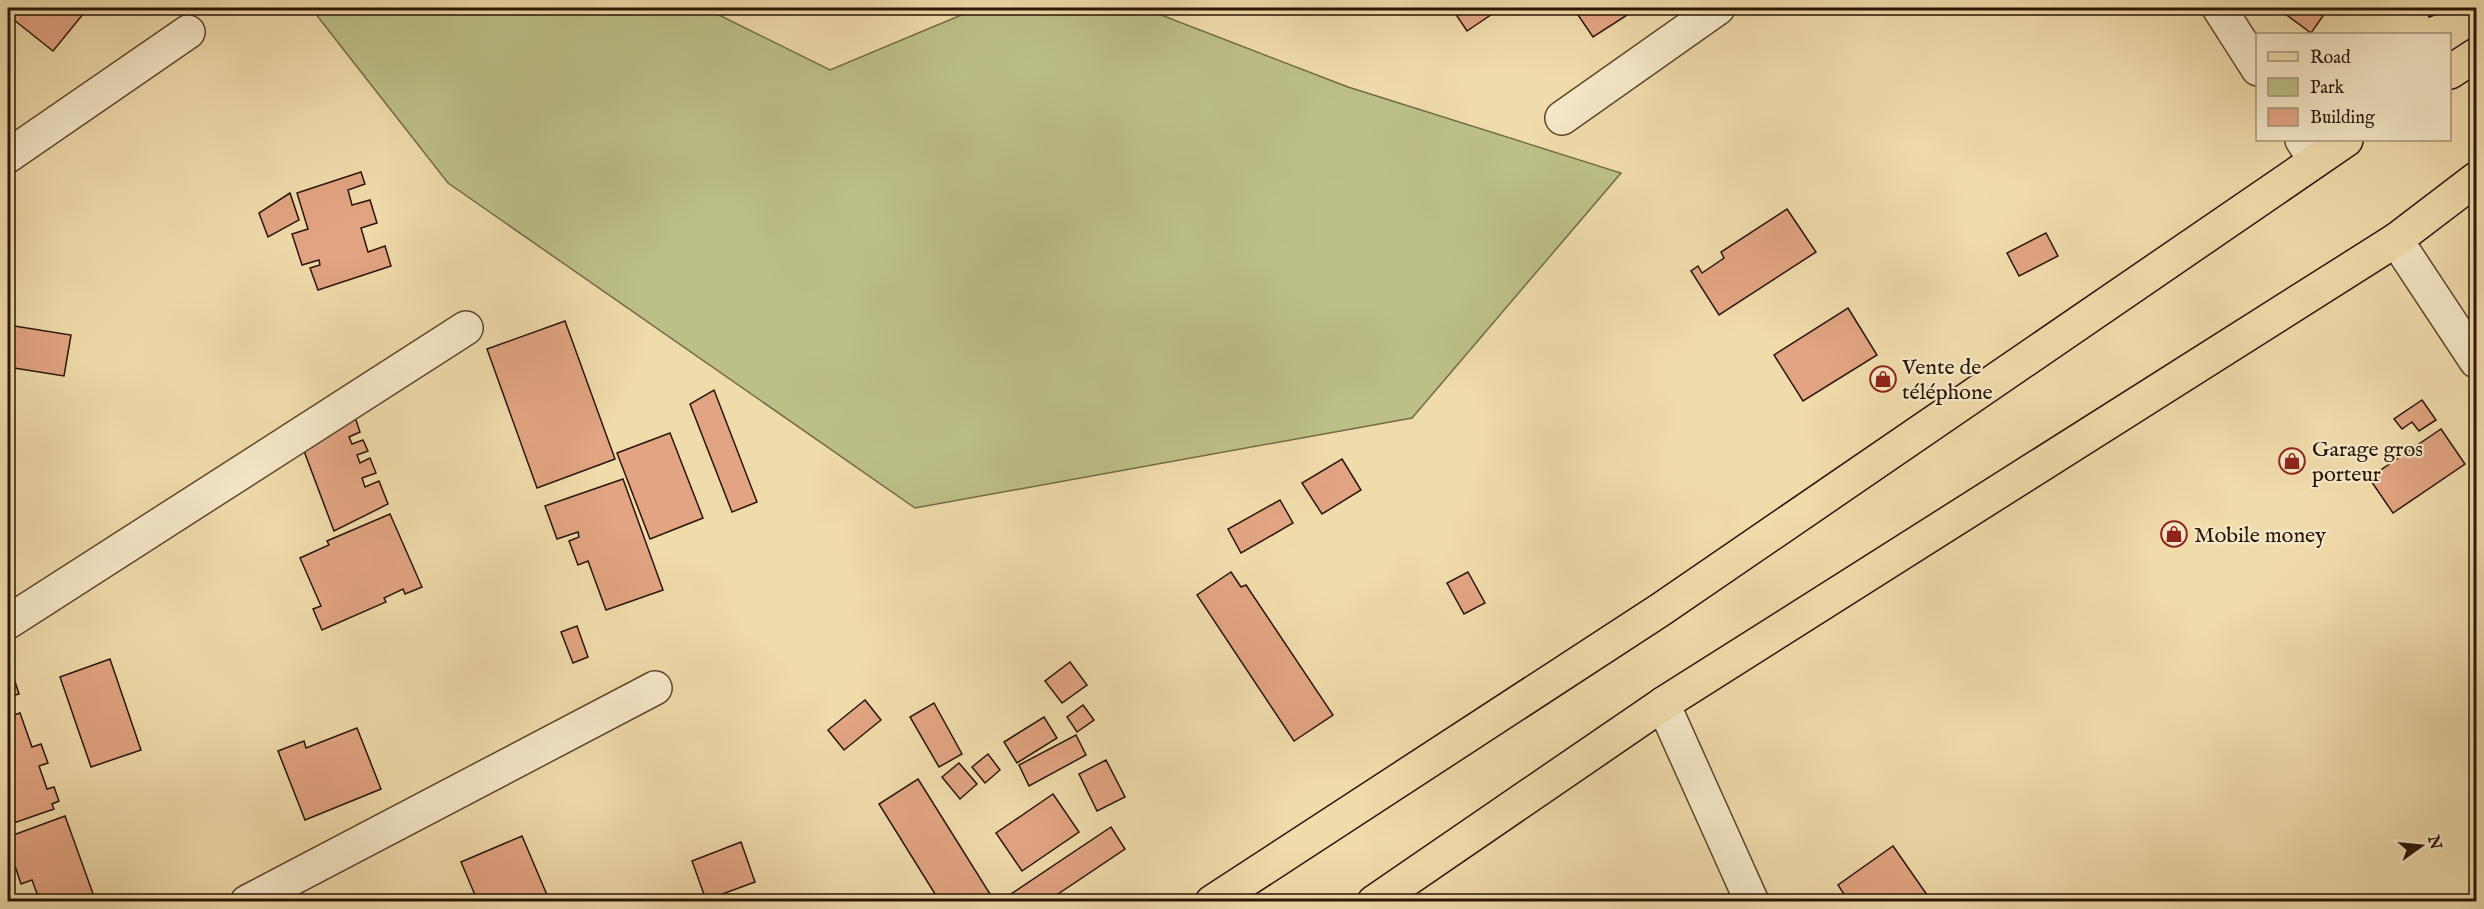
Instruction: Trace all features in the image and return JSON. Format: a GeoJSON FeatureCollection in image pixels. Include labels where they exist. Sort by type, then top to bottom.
{"type":"FeatureCollection","features":[{"type":"Feature","properties":{"kind":"main road"},"geometry":{"type":"LineString","coordinates":[[2451,71],[2476,55]]}},
{"type":"Feature","properties":{"kind":"main road"},"geometry":{"type":"LineString","coordinates":[[1212,902],[1660,610],[2309,150],[2342,141]]}},
{"type":"Feature","properties":{"kind":"main road"},"geometry":{"type":"LineString","coordinates":[[1374,902],[1663,704],[2396,240],[2476,179]]}},
{"type":"Feature","properties":{"kind":"street"},"geometry":{"type":"LineString","coordinates":[[1562,118],[1718,8]]}},
{"type":"Feature","properties":{"kind":"street"},"geometry":{"type":"LineString","coordinates":[[2219,8],[2256,66]]}},
{"type":"Feature","properties":{"kind":"street"},"geometry":{"type":"LineString","coordinates":[[8,156],[188,32]]}},
{"type":"Feature","properties":{"kind":"street"},"geometry":{"type":"LineString","coordinates":[[2396,240],[2476,360]]}},
{"type":"Feature","properties":{"kind":"street"},"geometry":{"type":"LineString","coordinates":[[8,622],[466,328]]}},
{"type":"Feature","properties":{"kind":"street"},"geometry":{"type":"LineString","coordinates":[[247,902],[655,688]]}},
{"type":"Feature","properties":{"kind":"street"},"geometry":{"type":"LineString","coordinates":[[1663,704],[1752,902]]}},
{"type":"Feature","properties":{"kind":"green space"},"geometry":{"type":"Polygon","coordinates":[[[311,8],[705,8],[830,70],[978,8],[1143,8],[1348,87],[1621,173],[1412,418],[915,508],[448,183],[311,8]]]}},
{"type":"Feature","properties":{"kind":"building"},"geometry":{"type":"Polygon","coordinates":[[[16,8],[88,8],[53,51],[9,16],[16,8]]]}},
{"type":"Feature","properties":{"kind":"building"},"geometry":{"type":"Polygon","coordinates":[[[1464,8],[1497,8],[1498,10],[1467,31],[1455,13],[1464,8]]]}},
{"type":"Feature","properties":{"kind":"building"},"geometry":{"type":"Polygon","coordinates":[[[1583,8],[1638,8],[1593,37],[1576,12],[1583,8]]]}},
{"type":"Feature","properties":{"kind":"building"},"geometry":{"type":"Polygon","coordinates":[[[2288,8],[2311,8],[2323,16],[2311,33],[2284,13],[2288,8]]]}},
{"type":"Feature","properties":{"kind":"building"},"geometry":{"type":"Polygon","coordinates":[[[2425,8],[2448,8],[2449,10],[2429,17],[2425,8]]]}},
{"type":"Feature","properties":{"kind":"building"},"geometry":{"type":"Polygon","coordinates":[[[361,172],[365,184],[348,190],[352,205],[370,200],[377,223],[361,228],[368,252],[385,246],[391,266],[318,290],[310,268],[320,265],[319,260],[302,265],[292,234],[308,229],[297,193],[361,172]]]}},
{"type":"Feature","properties":{"kind":"building"},"geometry":{"type":"Polygon","coordinates":[[[290,193],[299,220],[268,237],[259,213],[290,193]]]}},
{"type":"Feature","properties":{"kind":"building"},"geometry":{"type":"Polygon","coordinates":[[[1787,209],[1816,252],[1719,315],[1691,271],[1698,266],[1702,273],[1724,258],[1721,252],[1787,209]]]}},
{"type":"Feature","properties":{"kind":"building"},"geometry":{"type":"Polygon","coordinates":[[[2046,233],[2058,256],[2019,276],[2007,253],[2046,233]]]}},
{"type":"Feature","properties":{"kind":"building"},"geometry":{"type":"Polygon","coordinates":[[[1848,308],[1877,355],[1803,401],[1774,355],[1848,308]]]}},
{"type":"Feature","properties":{"kind":"building"},"geometry":{"type":"Polygon","coordinates":[[[565,321],[615,459],[537,488],[487,349],[565,321]]]}},
{"type":"Feature","properties":{"kind":"building"},"geometry":{"type":"Polygon","coordinates":[[[8,325],[71,335],[64,376],[8,367],[8,325]]]}},
{"type":"Feature","properties":{"kind":"building"},"geometry":{"type":"Polygon","coordinates":[[[714,390],[757,502],[732,512],[690,404],[714,390]]]}},
{"type":"Feature","properties":{"kind":"building"},"geometry":{"type":"Polygon","coordinates":[[[2422,400],[2436,420],[2419,431],[2412,422],[2402,429],[2394,419],[2422,400]]]}},
{"type":"Feature","properties":{"kind":"building"},"geometry":{"type":"Polygon","coordinates":[[[355,417],[360,432],[349,437],[352,444],[363,440],[368,451],[357,455],[360,463],[370,458],[376,473],[362,478],[365,487],[379,481],[388,504],[334,531],[304,451],[355,417]]]}},
{"type":"Feature","properties":{"kind":"building"},"geometry":{"type":"Polygon","coordinates":[[[2441,429],[2465,464],[2393,513],[2369,478],[2441,429]]]}},
{"type":"Feature","properties":{"kind":"building"},"geometry":{"type":"Polygon","coordinates":[[[670,433],[703,518],[650,539],[617,453],[670,433]]]}},
{"type":"Feature","properties":{"kind":"building"},"geometry":{"type":"Polygon","coordinates":[[[1342,459],[1361,490],[1322,514],[1302,483],[1342,459]]]}},
{"type":"Feature","properties":{"kind":"building"},"geometry":{"type":"Polygon","coordinates":[[[623,479],[663,590],[606,610],[588,561],[578,565],[569,541],[579,537],[578,532],[557,539],[545,506],[623,479]]]}},
{"type":"Feature","properties":{"kind":"building"},"geometry":{"type":"Polygon","coordinates":[[[1280,500],[1293,523],[1241,553],[1228,529],[1280,500]]]}},
{"type":"Feature","properties":{"kind":"building"},"geometry":{"type":"Polygon","coordinates":[[[390,514],[422,587],[405,594],[403,589],[384,598],[386,602],[322,630],[313,609],[321,606],[300,558],[329,545],[327,541],[390,514]]]}},
{"type":"Feature","properties":{"kind":"building"},"geometry":{"type":"Polygon","coordinates":[[[1231,572],[1241,587],[1246,585],[1333,715],[1294,741],[1197,595],[1231,572]]]}},
{"type":"Feature","properties":{"kind":"building"},"geometry":{"type":"Polygon","coordinates":[[[1468,572],[1485,603],[1464,614],[1447,583],[1468,572]]]}},
{"type":"Feature","properties":{"kind":"building"},"geometry":{"type":"Polygon","coordinates":[[[577,626],[588,657],[573,663],[561,632],[577,626]]]}},
{"type":"Feature","properties":{"kind":"building"},"geometry":{"type":"Polygon","coordinates":[[[110,659],[141,750],[91,767],[60,677],[110,659]]]}},
{"type":"Feature","properties":{"kind":"building"},"geometry":{"type":"Polygon","coordinates":[[[1070,662],[1087,685],[1062,703],[1045,681],[1070,662]]]}},
{"type":"Feature","properties":{"kind":"building"},"geometry":{"type":"Polygon","coordinates":[[[11,669],[19,694],[8,697],[8,670],[11,669]]]}},
{"type":"Feature","properties":{"kind":"building"},"geometry":{"type":"Polygon","coordinates":[[[865,700],[881,720],[844,750],[828,730],[865,700]]]}},
{"type":"Feature","properties":{"kind":"building"},"geometry":{"type":"Polygon","coordinates":[[[934,703],[962,754],[939,767],[910,717],[934,703]]]}},
{"type":"Feature","properties":{"kind":"building"},"geometry":{"type":"Polygon","coordinates":[[[1083,705],[1094,720],[1077,732],[1067,717],[1083,705]]]}},
{"type":"Feature","properties":{"kind":"building"},"geometry":{"type":"Polygon","coordinates":[[[20,713],[32,747],[41,744],[48,763],[39,766],[47,789],[54,787],[59,801],[52,804],[54,809],[8,825],[8,717],[20,713]]]}},
{"type":"Feature","properties":{"kind":"building"},"geometry":{"type":"Polygon","coordinates":[[[1044,717],[1057,738],[1017,763],[1004,742],[1044,717]]]}},
{"type":"Feature","properties":{"kind":"building"},"geometry":{"type":"Polygon","coordinates":[[[357,728],[381,789],[305,820],[278,751],[304,741],[306,748],[357,728]]]}},
{"type":"Feature","properties":{"kind":"building"},"geometry":{"type":"Polygon","coordinates":[[[1076,735],[1086,755],[1029,786],[1019,765],[1076,735]]]}},
{"type":"Feature","properties":{"kind":"building"},"geometry":{"type":"Polygon","coordinates":[[[988,754],[1000,770],[985,783],[972,767],[988,754]]]}},
{"type":"Feature","properties":{"kind":"building"},"geometry":{"type":"Polygon","coordinates":[[[1106,760],[1125,797],[1097,811],[1079,774],[1106,760]]]}},
{"type":"Feature","properties":{"kind":"building"},"geometry":{"type":"Polygon","coordinates":[[[959,763],[977,784],[960,799],[942,777],[959,763]]]}},
{"type":"Feature","properties":{"kind":"building"},"geometry":{"type":"Polygon","coordinates":[[[918,779],[995,902],[940,902],[879,804],[918,779]]]}},
{"type":"Feature","properties":{"kind":"building"},"geometry":{"type":"Polygon","coordinates":[[[1053,794],[1079,832],[1022,871],[996,833],[1053,794]]]}},
{"type":"Feature","properties":{"kind":"building"},"geometry":{"type":"Polygon","coordinates":[[[65,816],[96,902],[40,902],[32,880],[21,884],[8,845],[8,837],[65,816]]]}},
{"type":"Feature","properties":{"kind":"building"},"geometry":{"type":"Polygon","coordinates":[[[1111,827],[1125,849],[1046,902],[1009,902],[1013,898],[1011,894],[1111,827]]]}},
{"type":"Feature","properties":{"kind":"building"},"geometry":{"type":"Polygon","coordinates":[[[522,836],[550,902],[478,902],[461,862],[522,836]]]}},
{"type":"Feature","properties":{"kind":"building"},"geometry":{"type":"Polygon","coordinates":[[[741,842],[755,882],[706,900],[692,861],[741,842]]]}},
{"type":"Feature","properties":{"kind":"building"},"geometry":{"type":"Polygon","coordinates":[[[1893,846],[1932,902],[1849,902],[1838,885],[1893,846]]]}},
{"type":"Feature","properties":{"kind":"place","name":"Vente de téléphone"},"geometry":{"type":"Point","coordinates":[1883,379]}},
{"type":"Feature","properties":{"kind":"place","name":"Garage gros porteur"},"geometry":{"type":"Point","coordinates":[2292,461]}},
{"type":"Feature","properties":{"kind":"place","name":"Mobile money"},"geometry":{"type":"Point","coordinates":[2174,534]}}]}
